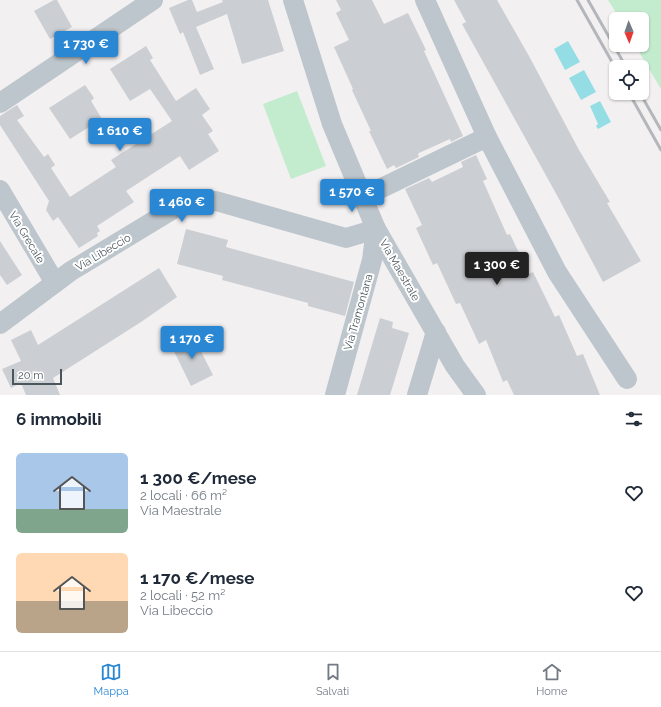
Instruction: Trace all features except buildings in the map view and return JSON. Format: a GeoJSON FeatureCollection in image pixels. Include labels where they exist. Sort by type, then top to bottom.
{"type":"FeatureCollection","features":[{"type":"Feature","properties":{"kind":"street"},"geometry":{"type":"LineString","coordinates":[[0,103],[153,0]]}},
{"type":"Feature","properties":{"kind":"street","name":"Via Maestrale"},"geometry":{"type":"LineString","coordinates":[[293,0],[332,124],[376,229],[455,366],[476,395]]}},
{"type":"Feature","properties":{"kind":"street"},"geometry":{"type":"LineString","coordinates":[[425,0],[487,137],[557,272],[627,379]]}},
{"type":"Feature","properties":{"kind":"street"},"geometry":{"type":"LineString","coordinates":[[363,196],[487,137]]}},
{"type":"Feature","properties":{"kind":"street","name":"Via Grecale"},"geometry":{"type":"LineString","coordinates":[[0,190],[55,283]]}},
{"type":"Feature","properties":{"kind":"street","name":"Via Libeccio"},"geometry":{"type":"LineString","coordinates":[[0,324],[71,271],[185,202],[216,201],[346,238],[376,229]]}},
{"type":"Feature","properties":{"kind":"street","name":"Via Tramontana"},"geometry":{"type":"LineString","coordinates":[[335,395],[372,260],[376,229]]}},
{"type":"Feature","properties":{"kind":"street"},"geometry":{"type":"LineString","coordinates":[[416,395],[436,332]]}},
{"type":"Feature","properties":{"kind":"green space"},"geometry":{"type":"Polygon","coordinates":[[[608,0],[661,0],[661,89],[649,69],[649,60],[644,60],[639,52],[649,52],[649,12],[616,12],[608,0]]]}},
{"type":"Feature","properties":{"kind":"green space"},"geometry":{"type":"Polygon","coordinates":[[[297,91],[326,166],[291,179],[263,104],[297,91]]]}},
{"type":"Feature","properties":{"kind":"water"},"geometry":{"type":"Polygon","coordinates":[[[568,41],[580,62],[565,70],[554,49],[568,41]]]}},
{"type":"Feature","properties":{"kind":"water"},"geometry":{"type":"Polygon","coordinates":[[[584,70],[596,92],[581,100],[569,78],[584,70]]]}},
{"type":"Feature","properties":{"kind":"water"},"geometry":{"type":"Polygon","coordinates":[[[600,101],[611,122],[598,129],[596,126],[598,124],[590,106],[600,101]]]}},
{"type":"Feature","properties":{"kind":"railway"},"geometry":{"type":"LineString","coordinates":[[577,0],[611,60]]}},
{"type":"Feature","properties":{"kind":"railway"},"geometry":{"type":"LineString","coordinates":[[588,0],[622,60]]}},
{"type":"Feature","properties":{"kind":"railway"},"geometry":{"type":"LineString","coordinates":[[633,100],[661,150]]}},
{"type":"Feature","properties":{"kind":"railway"},"geometry":{"type":"LineString","coordinates":[[644,100],[661,130]]}}]}
